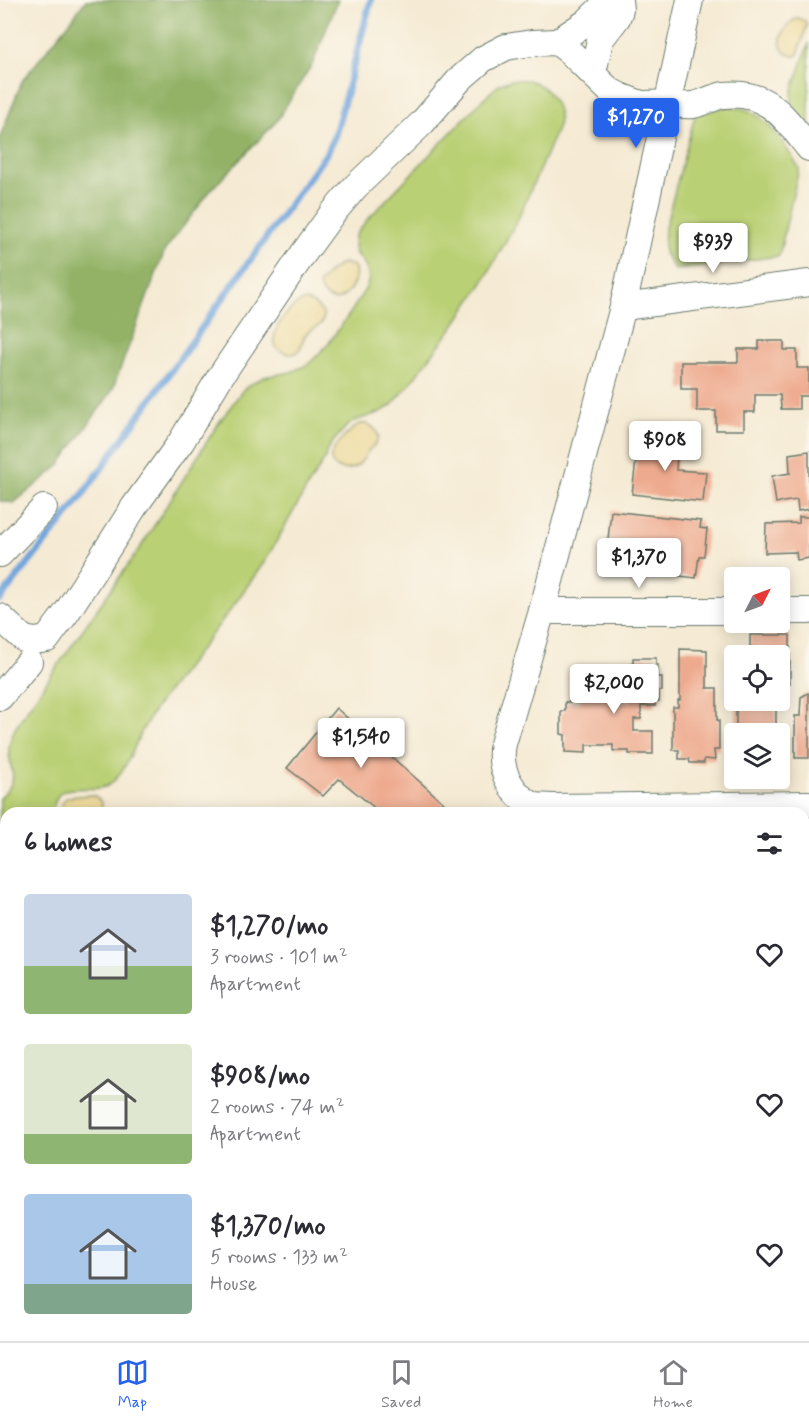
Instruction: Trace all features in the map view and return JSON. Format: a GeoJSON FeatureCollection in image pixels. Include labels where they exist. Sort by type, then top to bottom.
{"type":"FeatureCollection","features":[{"type":"Feature","properties":{"kind":"street"},"geometry":{"type":"LineString","coordinates":[[0,697],[33,647],[67,612],[134,507],[181,442],[220,377],[282,285],[332,214],[355,187],[422,123],[460,79],[483,59],[506,47],[557,42],[587,22],[607,0]]}},
{"type":"Feature","properties":{"kind":"street"},"geometry":{"type":"LineString","coordinates":[[591,72],[600,40],[620,10],[619,0]]}},
{"type":"Feature","properties":{"kind":"street"},"geometry":{"type":"LineString","coordinates":[[690,0],[623,308],[542,611],[501,752],[503,769],[508,782],[520,797],[534,805],[551,807],[809,804]]}},
{"type":"Feature","properties":{"kind":"street"},"geometry":{"type":"LineString","coordinates":[[557,42],[610,91],[622,97],[641,104],[693,105],[712,97],[725,95],[739,94],[753,97],[778,110],[809,148]]}},
{"type":"Feature","properties":{"kind":"street"},"geometry":{"type":"LineString","coordinates":[[623,308],[809,283]]}},
{"type":"Feature","properties":{"kind":"street"},"geometry":{"type":"LineString","coordinates":[[0,554],[44,508]]}},
{"type":"Feature","properties":{"kind":"street"},"geometry":{"type":"LineString","coordinates":[[542,611],[724,611]]}},
{"type":"Feature","properties":{"kind":"street"},"geometry":{"type":"LineString","coordinates":[[790,611],[809,611]]}},
{"type":"Feature","properties":{"kind":"street"},"geometry":{"type":"LineString","coordinates":[[0,617],[33,647]]}},
{"type":"Feature","properties":{"kind":"green space"},"geometry":{"type":"Polygon","coordinates":[[[86,0],[338,0],[313,63],[276,122],[211,190],[165,250],[112,391],[59,466],[14,503],[0,501],[0,137],[22,81],[86,0]]]}},
{"type":"Feature","properties":{"kind":"green space"},"geometry":{"type":"Polygon","coordinates":[[[809,43],[809,132],[796,114],[792,104],[792,92],[809,43]]]}},
{"type":"Feature","properties":{"kind":"green space"},"geometry":{"type":"Polygon","coordinates":[[[511,80],[529,80],[537,83],[554,101],[559,122],[519,217],[482,284],[453,327],[392,405],[381,412],[354,421],[331,444],[325,459],[265,561],[156,707],[128,762],[113,782],[99,788],[65,790],[59,794],[54,807],[0,807],[0,798],[7,791],[13,779],[9,745],[18,725],[142,545],[218,424],[249,385],[264,377],[291,372],[309,364],[328,344],[351,312],[369,279],[362,260],[356,254],[355,236],[366,221],[500,84],[511,80]]]}},
{"type":"Feature","properties":{"kind":"green space"},"geometry":{"type":"Polygon","coordinates":[[[728,106],[747,110],[763,120],[777,135],[799,168],[779,256],[675,270],[664,253],[665,228],[695,115],[728,106]]]}},
{"type":"Feature","properties":{"kind":"sand"},"geometry":{"type":"Polygon","coordinates":[[[798,18],[805,21],[807,25],[796,56],[783,50],[781,39],[787,27],[798,18]]]}},
{"type":"Feature","properties":{"kind":"sand"},"geometry":{"type":"Polygon","coordinates":[[[343,263],[354,266],[355,280],[343,297],[332,300],[323,294],[319,284],[329,272],[343,263]]]}},
{"type":"Feature","properties":{"kind":"sand"},"geometry":{"type":"Polygon","coordinates":[[[304,301],[319,308],[323,314],[322,322],[307,333],[296,353],[286,353],[278,349],[274,342],[275,334],[290,310],[304,301]]]}},
{"type":"Feature","properties":{"kind":"sand"},"geometry":{"type":"Polygon","coordinates":[[[359,424],[374,428],[378,434],[376,443],[358,465],[345,470],[336,467],[331,461],[333,451],[359,424]]]}},
{"type":"Feature","properties":{"kind":"sand"},"geometry":{"type":"Polygon","coordinates":[[[95,796],[102,803],[101,807],[61,807],[68,797],[95,796]]]}},
{"type":"Feature","properties":{"kind":"building"},"geometry":{"type":"Polygon","coordinates":[[[759,341],[784,341],[784,350],[797,350],[797,368],[809,368],[809,396],[799,396],[799,409],[781,409],[780,395],[755,395],[755,412],[744,412],[744,430],[716,430],[716,411],[697,411],[697,389],[681,389],[681,362],[738,362],[738,349],[759,349],[759,341]]]}},
{"type":"Feature","properties":{"kind":"building"},"geometry":{"type":"Polygon","coordinates":[[[639,435],[678,438],[676,470],[706,472],[703,502],[632,494],[639,435]]]}},
{"type":"Feature","properties":{"kind":"building"},"geometry":{"type":"Polygon","coordinates":[[[809,451],[809,509],[798,511],[797,500],[776,503],[772,476],[790,473],[789,454],[809,451]]]}},
{"type":"Feature","properties":{"kind":"building"},"geometry":{"type":"Polygon","coordinates":[[[611,511],[701,521],[700,528],[707,529],[704,556],[699,556],[696,578],[663,574],[666,555],[653,553],[650,576],[628,574],[629,560],[606,558],[611,511]]]}},
{"type":"Feature","properties":{"kind":"building"},"geometry":{"type":"Polygon","coordinates":[[[799,517],[809,517],[809,558],[797,560],[796,552],[765,553],[766,524],[799,523],[799,517]]]}},
{"type":"Feature","properties":{"kind":"building"},"geometry":{"type":"Polygon","coordinates":[[[750,635],[790,635],[790,645],[750,645],[750,635]]]}},
{"type":"Feature","properties":{"kind":"building"},"geometry":{"type":"Polygon","coordinates":[[[680,649],[707,650],[707,688],[717,688],[719,750],[714,750],[715,760],[704,759],[704,763],[690,763],[689,759],[679,759],[679,750],[673,750],[673,707],[678,707],[678,700],[680,700],[680,649]]]}},
{"type":"Feature","properties":{"kind":"building"},"geometry":{"type":"Polygon","coordinates":[[[633,658],[656,658],[658,677],[662,677],[659,701],[655,701],[655,706],[641,706],[641,719],[634,719],[634,731],[653,731],[653,754],[613,751],[613,745],[586,745],[586,753],[565,752],[565,735],[561,734],[561,711],[565,711],[565,702],[580,702],[580,695],[584,695],[584,692],[602,692],[602,694],[607,694],[607,701],[631,701],[633,658]]]}},
{"type":"Feature","properties":{"kind":"building"},"geometry":{"type":"Polygon","coordinates":[[[808,693],[809,758],[795,758],[795,716],[800,716],[801,697],[808,693]]]}},
{"type":"Feature","properties":{"kind":"building"},"geometry":{"type":"Polygon","coordinates":[[[336,708],[445,804],[442,807],[374,807],[339,779],[323,796],[287,768],[336,708]]]}},
{"type":"Feature","properties":{"kind":"building"},"geometry":{"type":"Polygon","coordinates":[[[736,711],[776,711],[776,723],[736,723],[736,711]]]}},
{"type":"Feature","properties":{"kind":"waterway"},"geometry":{"type":"LineString","coordinates":[[0,599],[79,500],[326,154],[335,135],[371,0]]}}]}
